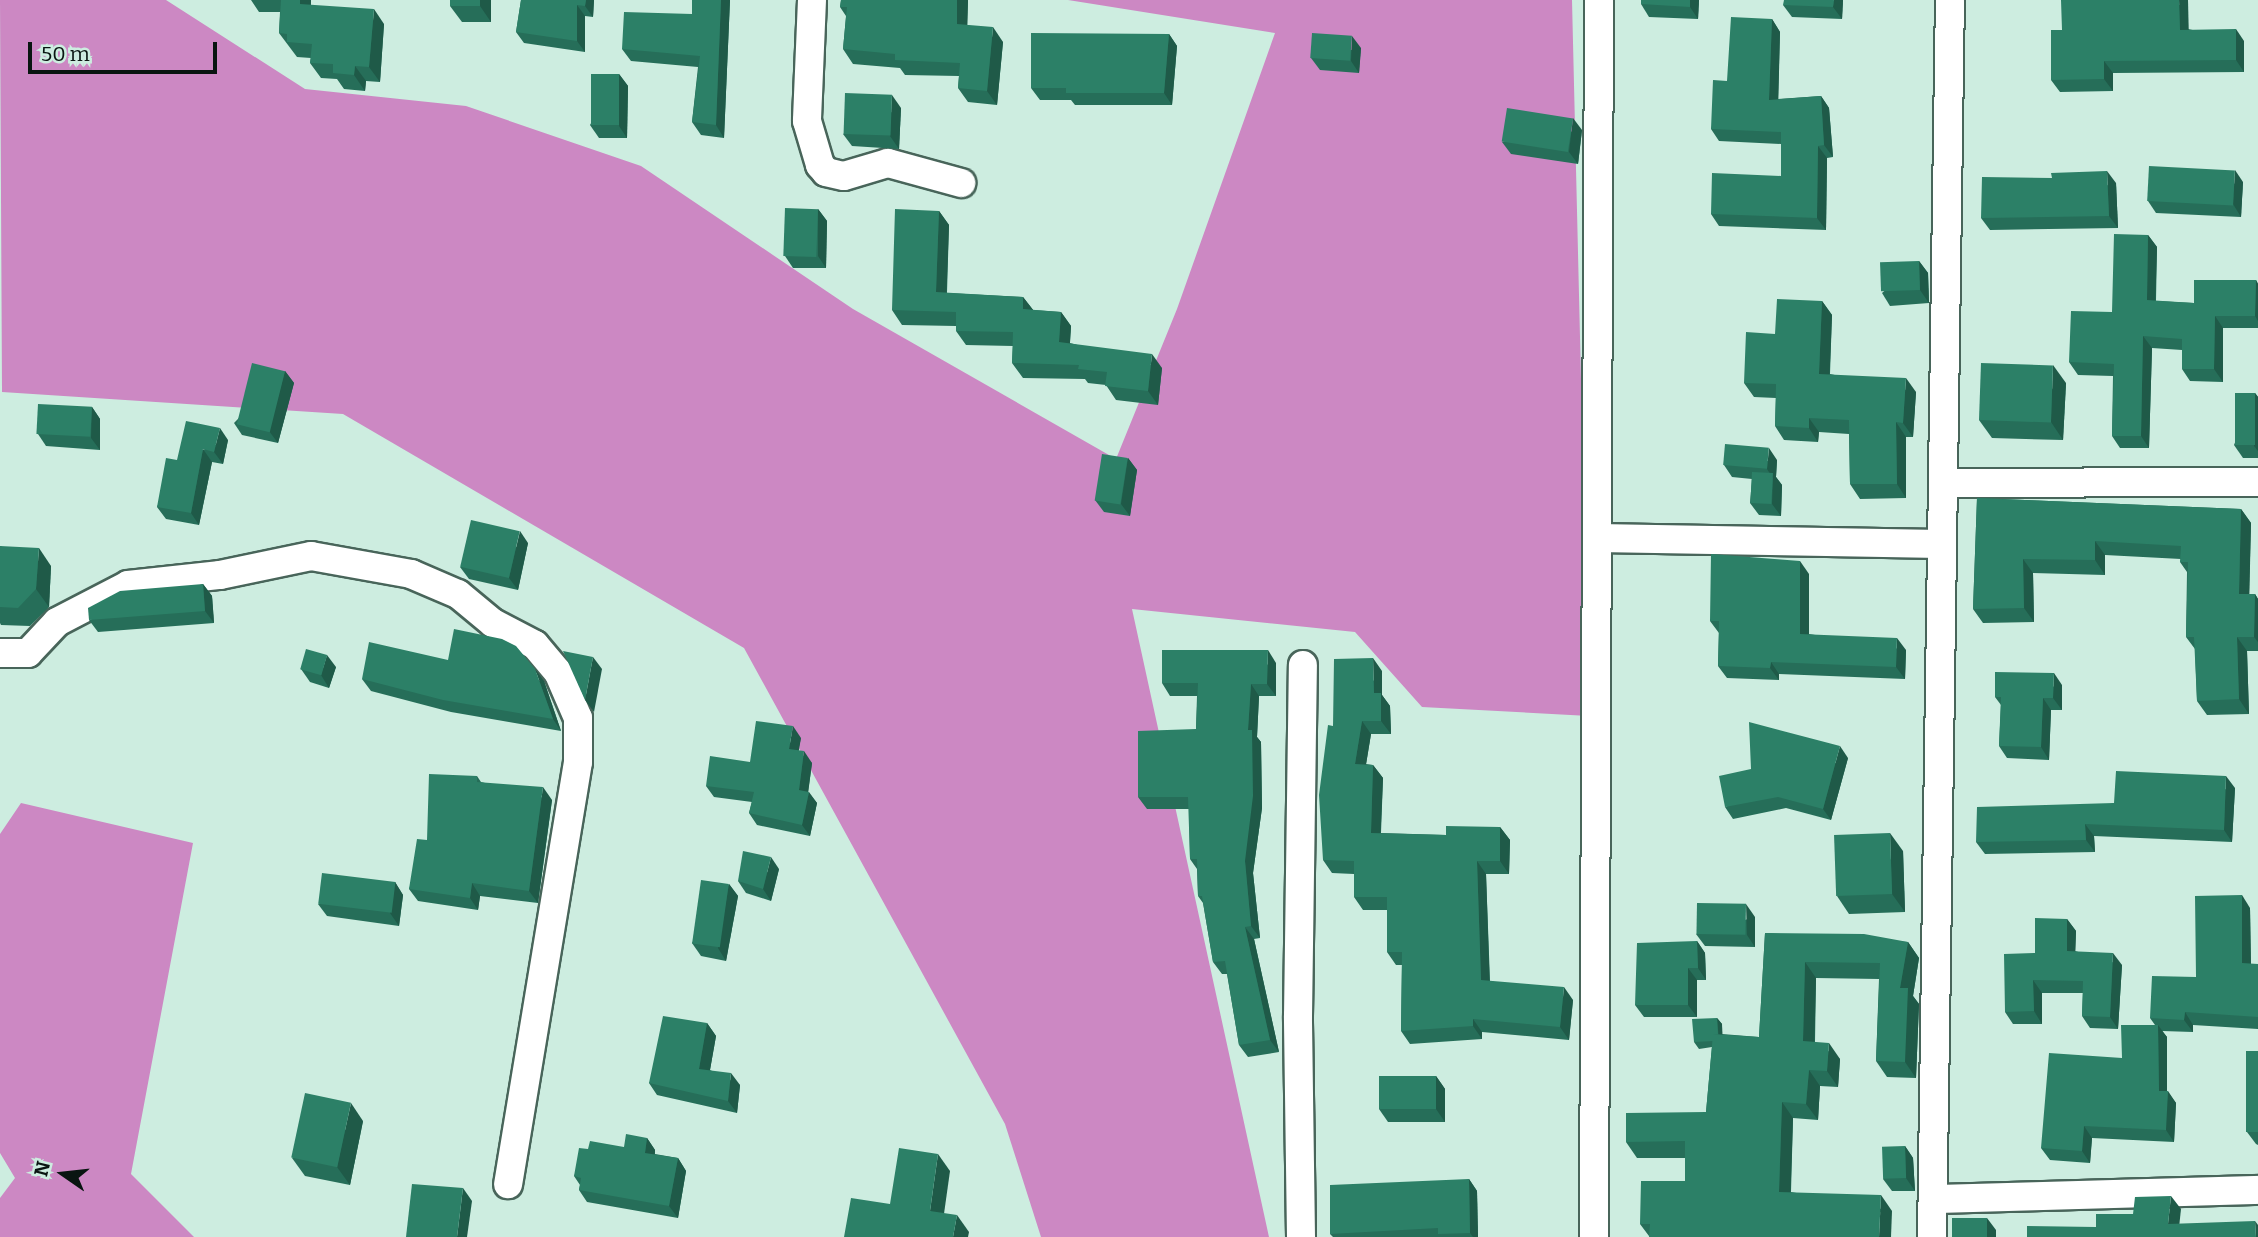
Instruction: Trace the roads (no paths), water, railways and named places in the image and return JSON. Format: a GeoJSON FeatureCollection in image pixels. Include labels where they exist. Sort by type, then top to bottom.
{"type":"FeatureCollection","features":[{"type":"Feature","properties":{"kind":"street"},"geometry":{"type":"LineString","coordinates":[[812,0],[807,121],[820,165],[826,172],[844,176],[888,163],[961,183]]}},
{"type":"Feature","properties":{"kind":"street"},"geometry":{"type":"LineString","coordinates":[[1594,1237],[1599,0]]}},
{"type":"Feature","properties":{"kind":"street"},"geometry":{"type":"LineString","coordinates":[[1932,1237],[1951,0]]}},
{"type":"Feature","properties":{"kind":"street"},"geometry":{"type":"LineString","coordinates":[[1943,483],[2258,482]]}},
{"type":"Feature","properties":{"kind":"street"},"geometry":{"type":"LineString","coordinates":[[1598,538],[1941,544]]}},
{"type":"Feature","properties":{"kind":"street"},"geometry":{"type":"LineString","coordinates":[[0,653],[28,653],[57,622],[128,585],[220,575],[311,556],[411,574],[458,594],[493,623],[535,645],[558,672],[578,718],[578,762],[508,1184]]}},
{"type":"Feature","properties":{"kind":"street"},"geometry":{"type":"LineString","coordinates":[[1301,1237],[1303,1146],[1298,1016],[1303,665]]}},
{"type":"Feature","properties":{"kind":"street"},"geometry":{"type":"LineString","coordinates":[[1934,1199],[2258,1190]]}}]}
